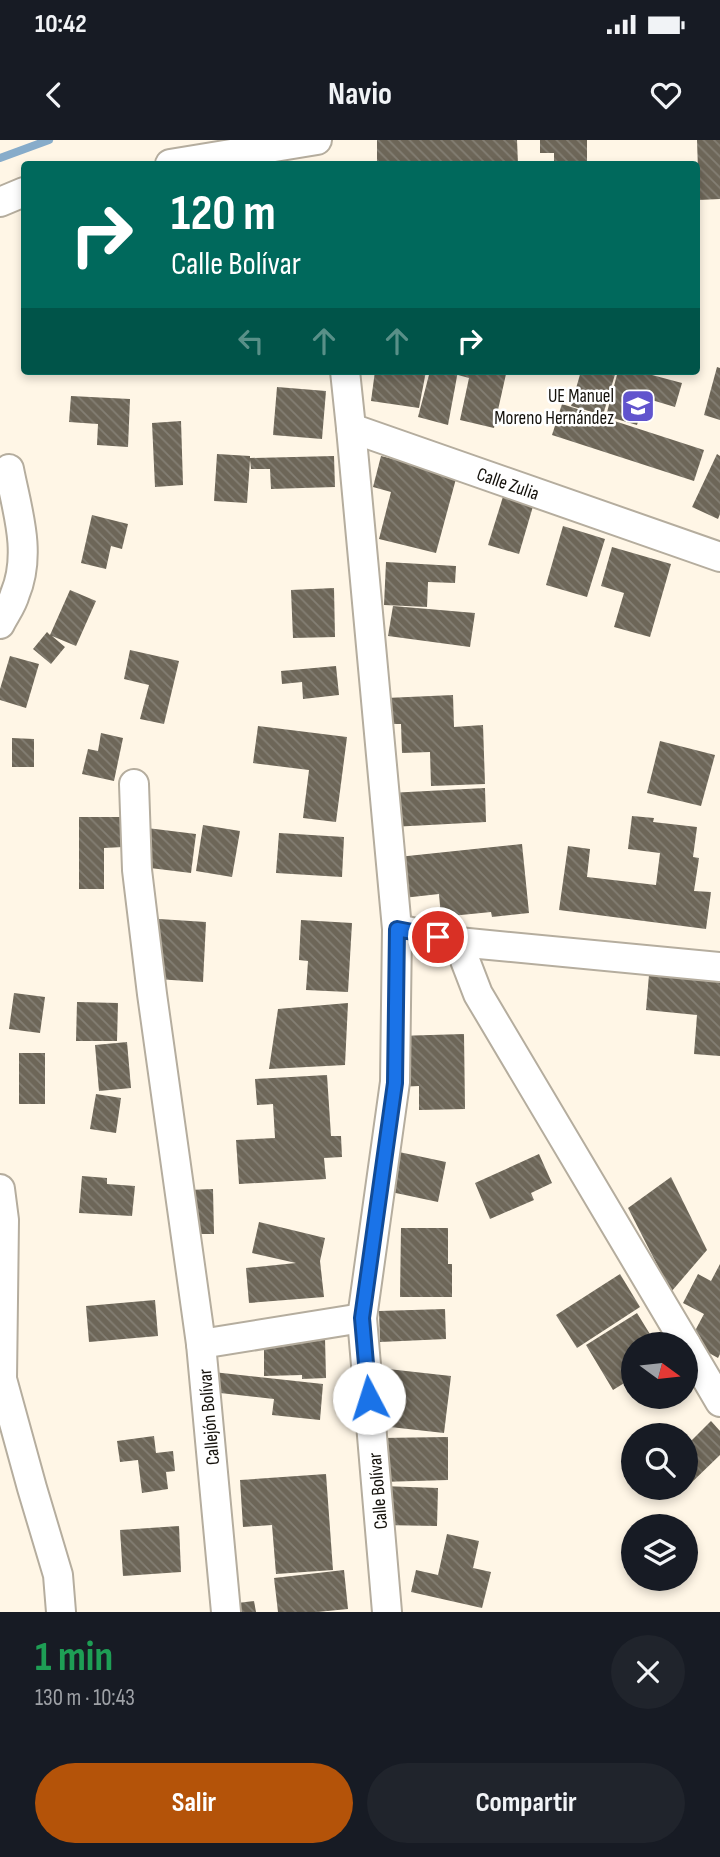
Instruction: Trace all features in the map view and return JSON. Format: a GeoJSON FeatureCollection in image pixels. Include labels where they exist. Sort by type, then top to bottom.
{"type":"FeatureCollection","features":[{"type":"Feature","properties":{"kind":"street"},"geometry":{"type":"LineString","coordinates":[[189,161],[319,140],[323,161]]}},
{"type":"Feature","properties":{"kind":"street"},"geometry":{"type":"LineString","coordinates":[[0,202],[21,193]]}},
{"type":"Feature","properties":{"kind":"street"},"geometry":{"type":"LineString","coordinates":[[345,375],[351,428]]}},
{"type":"Feature","properties":{"kind":"street","name":"Calle Zulia"},"geometry":{"type":"LineString","coordinates":[[351,428],[720,557]]}},
{"type":"Feature","properties":{"kind":"street","name":"Calle Bolívar"},"geometry":{"type":"LineString","coordinates":[[351,428],[397,929],[395,1083],[362,1318],[387,1612]]}},
{"type":"Feature","properties":{"kind":"street"},"geometry":{"type":"LineString","coordinates":[[0,624],[16,594],[24,543],[9,469]]}},
{"type":"Feature","properties":{"kind":"street"},"geometry":{"type":"LineString","coordinates":[[134,784],[137,870],[201,1344]]}},
{"type":"Feature","properties":{"kind":"street"},"geometry":{"type":"LineString","coordinates":[[397,929],[458,942],[720,967]]}},
{"type":"Feature","properties":{"kind":"street"},"geometry":{"type":"LineString","coordinates":[[458,942],[478,993],[679,1332]]}},
{"type":"Feature","properties":{"kind":"street"},"geometry":{"type":"LineString","coordinates":[[0,1189],[4,1220],[2,1379],[58,1574],[61,1612]]}},
{"type":"Feature","properties":{"kind":"street","name":"Callejón Bolívar"},"geometry":{"type":"LineString","coordinates":[[226,1612],[201,1344],[362,1318]]}},
{"type":"Feature","properties":{"kind":"street"},"geometry":{"type":"LineString","coordinates":[[698,1364],[720,1402]]}},
{"type":"Feature","properties":{"kind":"building"},"geometry":{"type":"Polygon","coordinates":[[[377,140],[517,140],[518,161],[377,161],[377,140]]]}},
{"type":"Feature","properties":{"kind":"building"},"geometry":{"type":"Polygon","coordinates":[[[540,140],[587,140],[587,161],[554,161],[554,153],[540,153],[540,140]]]}},
{"type":"Feature","properties":{"kind":"building"},"geometry":{"type":"Polygon","coordinates":[[[697,140],[720,140],[720,199],[700,200],[700,161],[698,161],[697,140]]]}},
{"type":"Feature","properties":{"kind":"building"},"geometry":{"type":"Polygon","coordinates":[[[717,367],[720,368],[720,420],[704,415],[717,367]]]}},
{"type":"Feature","properties":{"kind":"building"},"geometry":{"type":"Polygon","coordinates":[[[374,375],[425,375],[419,408],[371,401],[374,375]]]}},
{"type":"Feature","properties":{"kind":"building"},"geometry":{"type":"Polygon","coordinates":[[[429,375],[457,375],[448,425],[418,417],[429,375]]]}},
{"type":"Feature","properties":{"kind":"building"},"geometry":{"type":"Polygon","coordinates":[[[458,375],[506,375],[494,428],[460,420],[469,378],[458,375]]]}},
{"type":"Feature","properties":{"kind":"building"},"geometry":{"type":"Polygon","coordinates":[[[580,375],[615,375],[603,415],[571,406],[580,375]]]}},
{"type":"Feature","properties":{"kind":"building"},"geometry":{"type":"Polygon","coordinates":[[[617,375],[652,375],[682,383],[675,407],[645,398],[637,425],[606,416],[617,375]]]}},
{"type":"Feature","properties":{"kind":"building"},"geometry":{"type":"Polygon","coordinates":[[[277,387],[326,391],[322,439],[273,435],[277,387]]]}},
{"type":"Feature","properties":{"kind":"building"},"geometry":{"type":"Polygon","coordinates":[[[71,396],[130,399],[128,447],[97,445],[98,424],[69,422],[71,396]]]}},
{"type":"Feature","properties":{"kind":"building"},"geometry":{"type":"Polygon","coordinates":[[[562,404],[704,450],[694,481],[552,435],[562,404]]]}},
{"type":"Feature","properties":{"kind":"building"},"geometry":{"type":"Polygon","coordinates":[[[181,421],[183,485],[155,487],[152,423],[181,421]]]}},
{"type":"Feature","properties":{"kind":"building"},"geometry":{"type":"Polygon","coordinates":[[[217,454],[250,458],[334,456],[335,487],[271,489],[270,469],[251,469],[250,460],[247,503],[214,501],[217,454]]]}},
{"type":"Feature","properties":{"kind":"building"},"geometry":{"type":"Polygon","coordinates":[[[717,454],[720,456],[718,519],[692,507],[717,454]]]}},
{"type":"Feature","properties":{"kind":"building"},"geometry":{"type":"Polygon","coordinates":[[[381,456],[457,475],[436,553],[379,539],[391,492],[373,487],[381,456]]]}},
{"type":"Feature","properties":{"kind":"building"},"geometry":{"type":"Polygon","coordinates":[[[506,487],[536,496],[519,554],[488,545],[506,487]]]}},
{"type":"Feature","properties":{"kind":"building"},"geometry":{"type":"Polygon","coordinates":[[[92,515],[128,524],[122,549],[111,546],[106,569],[81,563],[92,515]]]}},
{"type":"Feature","properties":{"kind":"building"},"geometry":{"type":"Polygon","coordinates":[[[563,526],[605,539],[587,597],[546,585],[563,526]]]}},
{"type":"Feature","properties":{"kind":"building"},"geometry":{"type":"Polygon","coordinates":[[[612,547],[671,564],[650,637],[614,627],[624,593],[601,586],[612,547]]]}},
{"type":"Feature","properties":{"kind":"building"},"geometry":{"type":"Polygon","coordinates":[[[386,562],[456,566],[455,583],[428,582],[427,607],[384,605],[386,562]]]}},
{"type":"Feature","properties":{"kind":"building"},"geometry":{"type":"Polygon","coordinates":[[[334,588],[335,637],[293,638],[291,590],[334,588]]]}},
{"type":"Feature","properties":{"kind":"building"},"geometry":{"type":"Polygon","coordinates":[[[70,590],[96,601],[76,646],[52,636],[65,647],[51,664],[33,649],[47,632],[50,635],[70,590]]]}},
{"type":"Feature","properties":{"kind":"building"},"geometry":{"type":"Polygon","coordinates":[[[393,606],[475,613],[470,647],[388,636],[393,606]]]}},
{"type":"Feature","properties":{"kind":"building"},"geometry":{"type":"Polygon","coordinates":[[[130,650],[179,661],[164,724],[140,719],[149,685],[124,679],[130,650]]]}},
{"type":"Feature","properties":{"kind":"building"},"geometry":{"type":"Polygon","coordinates":[[[10,656],[39,664],[26,708],[0,700],[0,689],[10,656]]]}},
{"type":"Feature","properties":{"kind":"building"},"geometry":{"type":"Polygon","coordinates":[[[336,666],[339,695],[303,699],[302,682],[282,684],[281,671],[336,666]]]}},
{"type":"Feature","properties":{"kind":"building"},"geometry":{"type":"Polygon","coordinates":[[[453,695],[454,727],[483,725],[485,784],[431,786],[430,752],[402,753],[401,724],[387,724],[386,698],[453,695]]]}},
{"type":"Feature","properties":{"kind":"building"},"geometry":{"type":"Polygon","coordinates":[[[258,726],[347,737],[336,822],[303,818],[309,770],[253,763],[258,726]]]}},
{"type":"Feature","properties":{"kind":"building"},"geometry":{"type":"Polygon","coordinates":[[[101,733],[123,738],[114,781],[82,774],[88,749],[98,751],[101,733]]]}},
{"type":"Feature","properties":{"kind":"building"},"geometry":{"type":"Polygon","coordinates":[[[12,738],[34,739],[34,767],[12,767],[12,738]]]}},
{"type":"Feature","properties":{"kind":"building"},"geometry":{"type":"Polygon","coordinates":[[[660,741],[715,755],[701,806],[647,793],[660,741]]]}},
{"type":"Feature","properties":{"kind":"building"},"geometry":{"type":"Polygon","coordinates":[[[485,788],[486,822],[391,827],[389,793],[485,788]]]}},
{"type":"Feature","properties":{"kind":"building"},"geometry":{"type":"Polygon","coordinates":[[[632,816],[654,818],[653,822],[697,827],[693,857],[699,858],[694,891],[711,892],[706,929],[559,910],[568,846],[590,849],[587,877],[656,885],[660,853],[628,849],[632,816]]]}},
{"type":"Feature","properties":{"kind":"building"},"geometry":{"type":"Polygon","coordinates":[[[79,817],[122,817],[123,847],[104,848],[104,889],[79,889],[79,817]]]}},
{"type":"Feature","properties":{"kind":"building"},"geometry":{"type":"Polygon","coordinates":[[[203,825],[240,831],[232,877],[196,871],[203,825]]]}},
{"type":"Feature","properties":{"kind":"building"},"geometry":{"type":"Polygon","coordinates":[[[147,828],[196,834],[191,873],[142,867],[147,828]]]}},
{"type":"Feature","properties":{"kind":"building"},"geometry":{"type":"Polygon","coordinates":[[[279,833],[344,837],[342,877],[276,873],[279,833]]]}},
{"type":"Feature","properties":{"kind":"building"},"geometry":{"type":"Polygon","coordinates":[[[522,844],[529,913],[492,917],[491,912],[441,917],[439,894],[403,898],[398,857],[522,844]]]}},
{"type":"Feature","properties":{"kind":"building"},"geometry":{"type":"Polygon","coordinates":[[[159,919],[206,922],[203,982],[156,979],[159,919]]]}},
{"type":"Feature","properties":{"kind":"building"},"geometry":{"type":"Polygon","coordinates":[[[301,920],[352,923],[348,992],[306,990],[308,961],[299,960],[301,920]]]}},
{"type":"Feature","properties":{"kind":"building"},"geometry":{"type":"Polygon","coordinates":[[[650,963],[720,969],[720,1056],[694,1054],[697,1015],[646,1010],[650,963]]]}},
{"type":"Feature","properties":{"kind":"building"},"geometry":{"type":"Polygon","coordinates":[[[14,993],[45,997],[40,1033],[9,1029],[14,993]]]}},
{"type":"Feature","properties":{"kind":"building"},"geometry":{"type":"Polygon","coordinates":[[[77,1002],[118,1003],[117,1041],[76,1041],[77,1002]]]}},
{"type":"Feature","properties":{"kind":"building"},"geometry":{"type":"Polygon","coordinates":[[[348,1003],[345,1065],[269,1069],[278,1009],[348,1003]]]}},
{"type":"Feature","properties":{"kind":"building"},"geometry":{"type":"Polygon","coordinates":[[[464,1034],[465,1109],[419,1110],[419,1086],[398,1087],[397,1036],[464,1034]]]}},
{"type":"Feature","properties":{"kind":"building"},"geometry":{"type":"Polygon","coordinates":[[[127,1042],[131,1088],[99,1091],[95,1045],[127,1042]]]}},
{"type":"Feature","properties":{"kind":"building"},"geometry":{"type":"Polygon","coordinates":[[[19,1053],[45,1053],[45,1104],[19,1104],[19,1053]]]}},
{"type":"Feature","properties":{"kind":"building"},"geometry":{"type":"Polygon","coordinates":[[[327,1075],[331,1136],[341,1136],[342,1157],[324,1158],[326,1179],[239,1184],[236,1140],[275,1138],[273,1104],[257,1105],[255,1079],[327,1075]]]}},
{"type":"Feature","properties":{"kind":"building"},"geometry":{"type":"Polygon","coordinates":[[[96,1094],[121,1098],[116,1133],[90,1129],[96,1094]]]}},
{"type":"Feature","properties":{"kind":"building"},"geometry":{"type":"Polygon","coordinates":[[[399,1152],[446,1162],[438,1202],[391,1192],[399,1152]]]}},
{"type":"Feature","properties":{"kind":"building"},"geometry":{"type":"Polygon","coordinates":[[[539,1154],[552,1183],[531,1193],[534,1200],[490,1219],[475,1183],[539,1154]]]}},
{"type":"Feature","properties":{"kind":"building"},"geometry":{"type":"Polygon","coordinates":[[[82,1176],[107,1178],[107,1184],[135,1186],[132,1216],[79,1213],[82,1176]]]}},
{"type":"Feature","properties":{"kind":"building"},"geometry":{"type":"Polygon","coordinates":[[[671,1177],[707,1250],[671,1292],[628,1208],[671,1177]]]}},
{"type":"Feature","properties":{"kind":"building"},"geometry":{"type":"Polygon","coordinates":[[[213,1189],[214,1234],[189,1234],[188,1190],[213,1189]]]}},
{"type":"Feature","properties":{"kind":"building"},"geometry":{"type":"Polygon","coordinates":[[[259,1222],[325,1238],[320,1261],[324,1297],[249,1303],[246,1268],[296,1263],[252,1253],[259,1222]]]}},
{"type":"Feature","properties":{"kind":"building"},"geometry":{"type":"Polygon","coordinates":[[[401,1228],[448,1228],[452,1297],[400,1297],[401,1228]]]}},
{"type":"Feature","properties":{"kind":"building"},"geometry":{"type":"Polygon","coordinates":[[[720,1264],[718,1358],[698,1347],[698,1332],[694,1332],[704,1314],[683,1303],[698,1274],[711,1281],[720,1264]]]}},
{"type":"Feature","properties":{"kind":"building"},"geometry":{"type":"Polygon","coordinates":[[[620,1274],[640,1307],[577,1348],[556,1315],[620,1274]]]}},
{"type":"Feature","properties":{"kind":"building"},"geometry":{"type":"Polygon","coordinates":[[[155,1300],[158,1336],[89,1342],[86,1306],[155,1300]]]}},
{"type":"Feature","properties":{"kind":"building"},"geometry":{"type":"Polygon","coordinates":[[[445,1309],[446,1339],[380,1342],[379,1311],[445,1309]]]}},
{"type":"Feature","properties":{"kind":"building"},"geometry":{"type":"Polygon","coordinates":[[[637,1313],[649,1332],[621,1332],[621,1385],[613,1390],[586,1345],[637,1313]]]}},
{"type":"Feature","properties":{"kind":"building"},"geometry":{"type":"Polygon","coordinates":[[[325,1338],[326,1378],[302,1379],[302,1375],[264,1376],[264,1339],[325,1338]]]}},
{"type":"Feature","properties":{"kind":"building"},"geometry":{"type":"Polygon","coordinates":[[[379,1368],[451,1376],[444,1433],[372,1425],[379,1368]]]}},
{"type":"Feature","properties":{"kind":"building"},"geometry":{"type":"Polygon","coordinates":[[[213,1372],[323,1384],[320,1420],[272,1415],[274,1399],[211,1392],[213,1372]]]}},
{"type":"Feature","properties":{"kind":"building"},"geometry":{"type":"Polygon","coordinates":[[[711,1421],[720,1431],[720,1455],[698,1476],[698,1434],[711,1421]]]}},
{"type":"Feature","properties":{"kind":"building"},"geometry":{"type":"Polygon","coordinates":[[[154,1436],[156,1453],[173,1451],[175,1471],[166,1472],[168,1489],[142,1493],[138,1460],[120,1462],[117,1441],[154,1436]]]}},
{"type":"Feature","properties":{"kind":"building"},"geometry":{"type":"Polygon","coordinates":[[[448,1437],[448,1480],[381,1482],[380,1438],[448,1437]]]}},
{"type":"Feature","properties":{"kind":"building"},"geometry":{"type":"Polygon","coordinates":[[[326,1474],[333,1570],[276,1574],[272,1525],[243,1527],[240,1480],[326,1474]]]}},
{"type":"Feature","properties":{"kind":"building"},"geometry":{"type":"Polygon","coordinates":[[[382,1486],[438,1488],[437,1526],[381,1525],[382,1486]]]}},
{"type":"Feature","properties":{"kind":"building"},"geometry":{"type":"Polygon","coordinates":[[[179,1526],[181,1572],[123,1576],[120,1530],[179,1526]]]}},
{"type":"Feature","properties":{"kind":"building"},"geometry":{"type":"Polygon","coordinates":[[[447,1534],[479,1541],[473,1568],[491,1572],[482,1608],[411,1592],[416,1570],[438,1575],[447,1534]]]}},
{"type":"Feature","properties":{"kind":"building"},"geometry":{"type":"Polygon","coordinates":[[[344,1570],[348,1609],[278,1612],[274,1578],[344,1570]]]}},
{"type":"Feature","properties":{"kind":"building"},"geometry":{"type":"Polygon","coordinates":[[[254,1601],[256,1612],[230,1612],[229,1604],[254,1601]]]}},
{"type":"Feature","properties":{"kind":"waterway"},"geometry":{"type":"LineString","coordinates":[[0,158],[49,140]]}},
{"type":"Feature","properties":{"kind":"place","name":"UE Manuel Moreno Hernández"},"geometry":{"type":"Point","coordinates":[638,406]}},
{"type":"Feature","properties":{"kind":"route"},"geometry":{"type":"LineString","coordinates":[[369,1398],[362,1318],[395,1083],[397,929],[438,937]]}}]}
